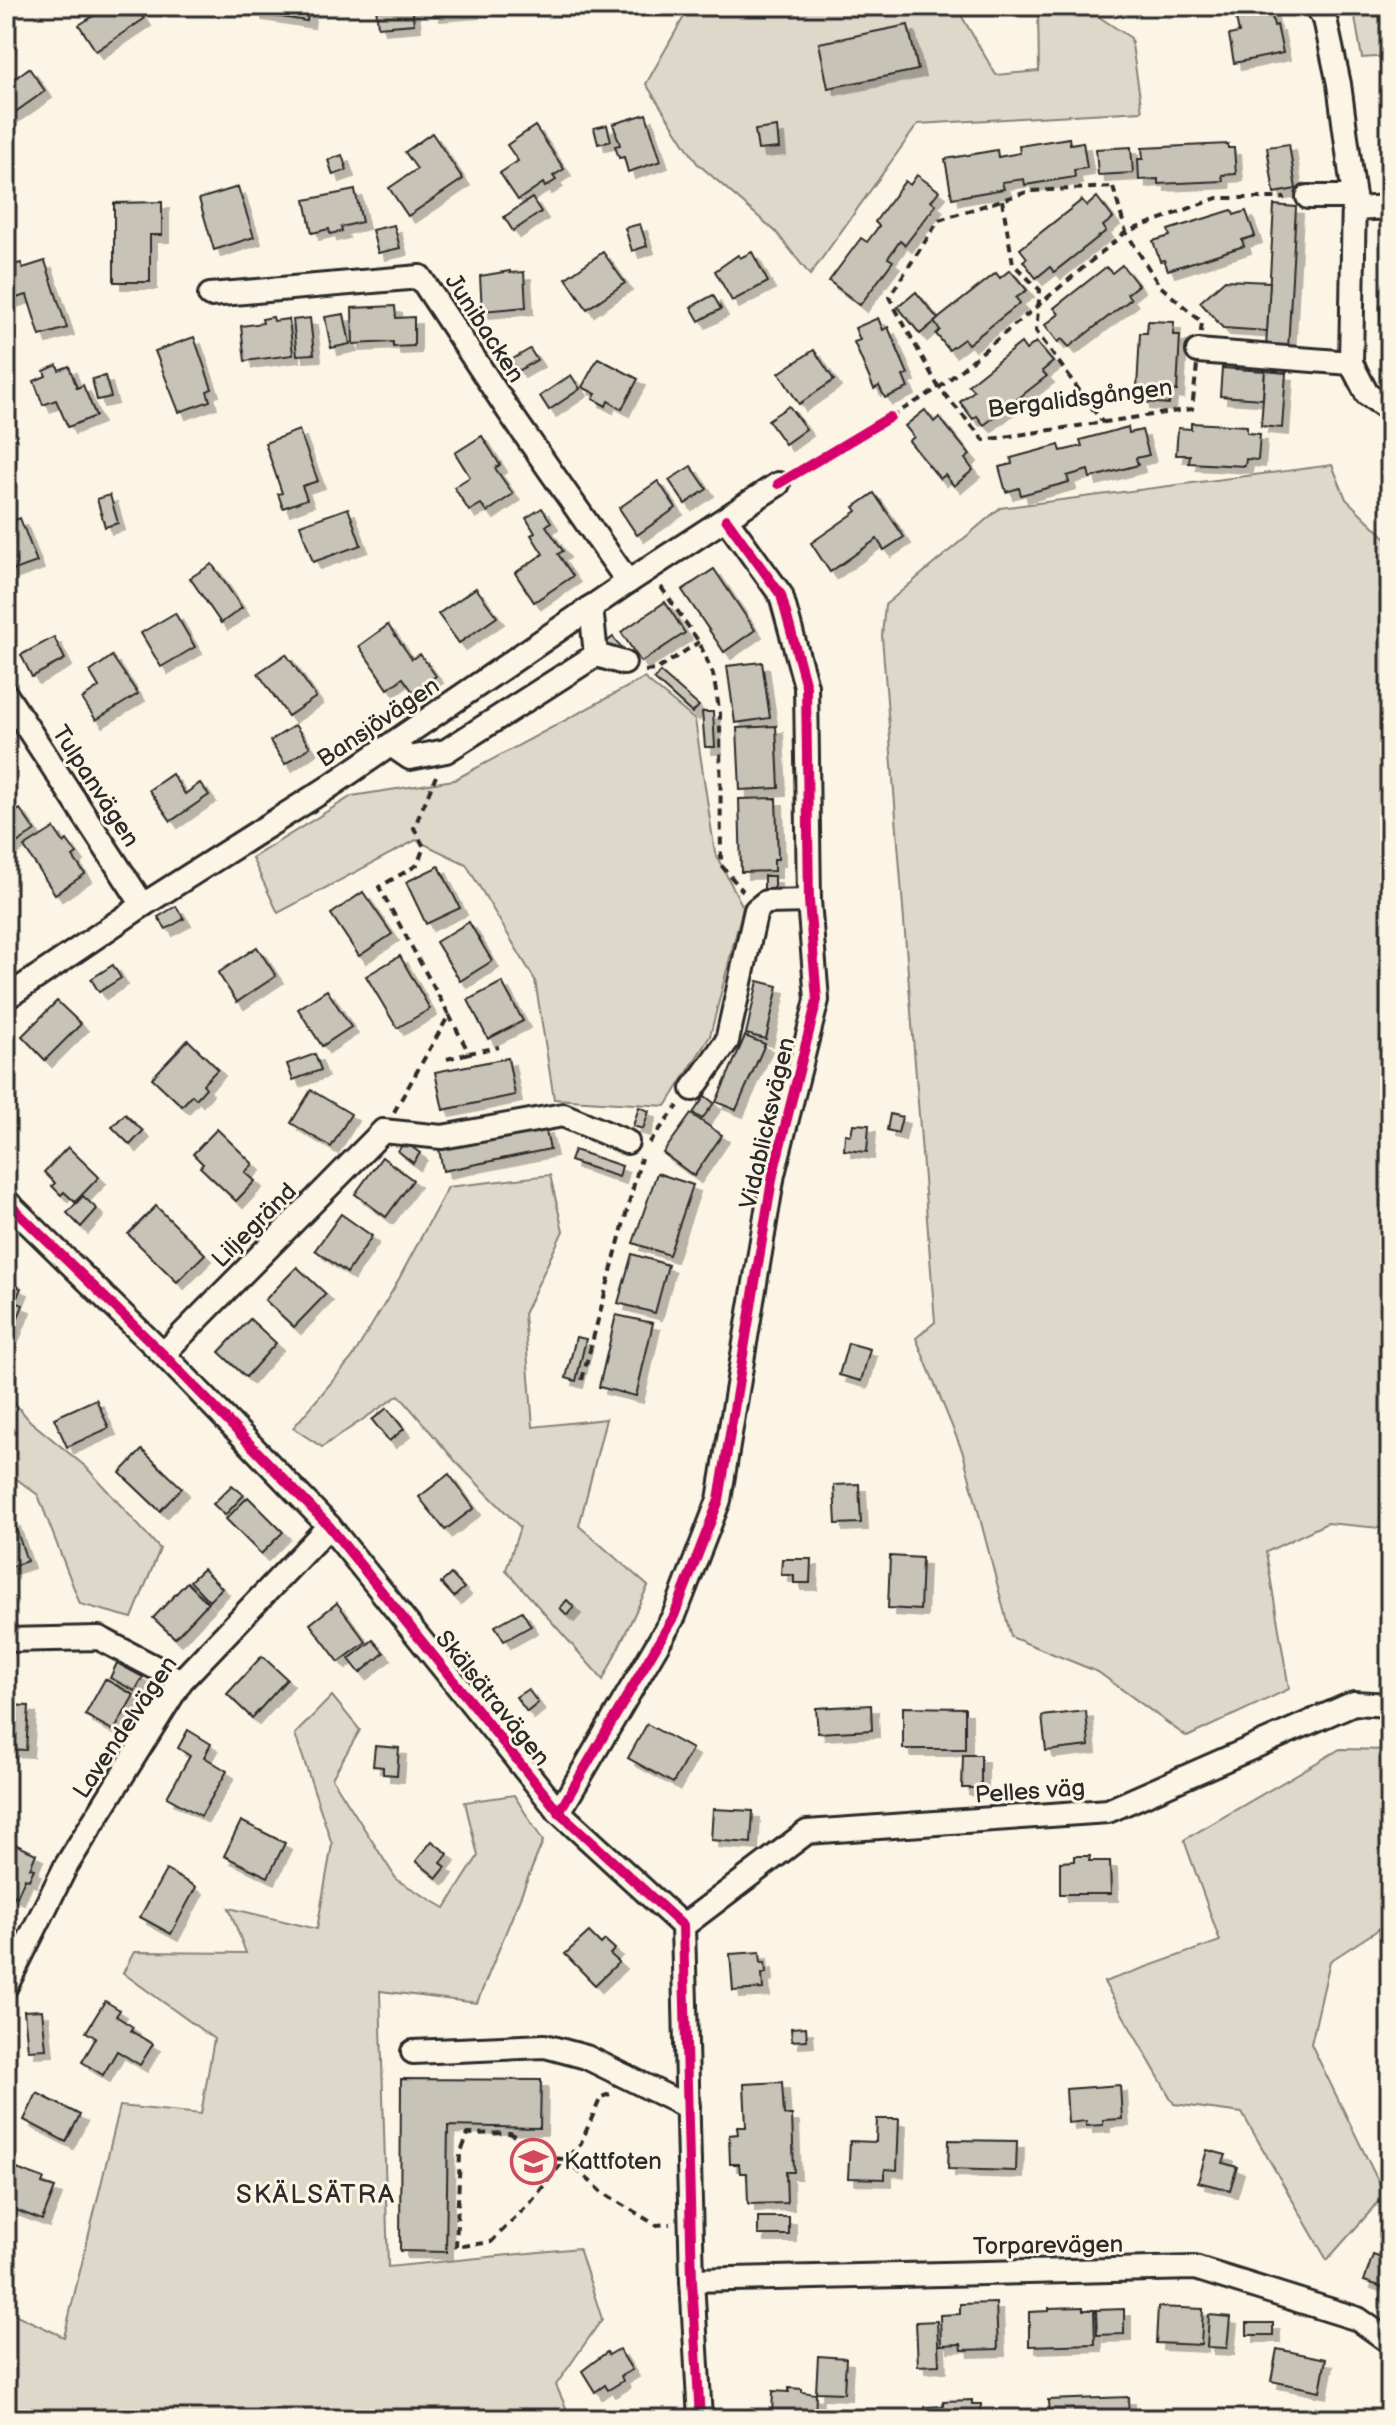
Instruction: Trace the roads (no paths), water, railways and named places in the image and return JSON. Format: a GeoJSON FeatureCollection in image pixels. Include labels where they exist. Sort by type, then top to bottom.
{"type":"FeatureCollection","features":[{"type":"Feature","properties":{"kind":"street"},"geometry":{"type":"LineString","coordinates":[[1316,6],[1325,19],[1339,84],[1354,203],[1351,363],[1367,394],[1390,410]]}},
{"type":"Feature","properties":{"kind":"street"},"geometry":{"type":"LineString","coordinates":[[1308,197],[1390,207]]}},
{"type":"Feature","properties":{"kind":"street","name":"Junibacken"},"geometry":{"type":"LineString","coordinates":[[210,295],[420,277],[628,582]]}},
{"type":"Feature","properties":{"kind":"street","name":"Bergalidsgången"},"geometry":{"type":"LineString","coordinates":[[1198,351],[1351,363]]}},
{"type":"Feature","properties":{"kind":"street","name":"Bansjövägen"},"geometry":{"type":"LineString","coordinates":[[6,998],[143,905],[326,789],[628,582],[778,484]]}},
{"type":"Feature","properties":{"kind":"street","name":"Vidablicksvägen"},"geometry":{"type":"LineString","coordinates":[[559,1812],[674,1616],[719,1500],[773,1174],[817,1000],[809,901],[806,686],[781,595],[726,519]]}},
{"type":"Feature","properties":{"kind":"street"},"geometry":{"type":"LineString","coordinates":[[591,607],[596,655]]}},
{"type":"Feature","properties":{"kind":"street"},"geometry":{"type":"LineString","coordinates":[[596,655],[634,667]]}},
{"type":"Feature","properties":{"kind":"street"},"geometry":{"type":"LineString","coordinates":[[391,745],[410,758],[446,751],[596,655]]}},
{"type":"Feature","properties":{"kind":"street","name":"Tulpanvägen"},"geometry":{"type":"LineString","coordinates":[[6,695],[143,905]]}},
{"type":"Feature","properties":{"kind":"street"},"geometry":{"type":"LineString","coordinates":[[693,1089],[727,1041],[756,910],[766,902],[809,901]]}},
{"type":"Feature","properties":{"kind":"street","name":"Liljegränd"},"geometry":{"type":"LineString","coordinates":[[163,1354],[383,1131],[442,1137],[563,1115],[627,1142]]}},
{"type":"Feature","properties":{"kind":"street","name":"Skälsätravägen"},"geometry":{"type":"LineString","coordinates":[[6,1201],[163,1354],[329,1526],[559,1812],[683,1926]]}},
{"type":"Feature","properties":{"kind":"street","name":"Lavendelvägen"},"geometry":{"type":"LineString","coordinates":[[6,1986],[66,1866],[181,1681],[329,1526]]}},
{"type":"Feature","properties":{"kind":"street"},"geometry":{"type":"LineString","coordinates":[[6,1640],[99,1638],[181,1681]]}},
{"type":"Feature","properties":{"kind":"street","name":"Pelles väg"},"geometry":{"type":"LineString","coordinates":[[683,1926],[807,1832],[1108,1811],[1354,1703],[1390,1705]]}},
{"type":"Feature","properties":{"kind":"street"},"geometry":{"type":"LineString","coordinates":[[683,1926],[692,2280],[700,2419]]}},
{"type":"Feature","properties":{"kind":"street"},"geometry":{"type":"LineString","coordinates":[[413,2052],[545,2046],[586,2057],[688,2107]]}},
{"type":"Feature","properties":{"kind":"street","name":"Torparevägen"},"geometry":{"type":"LineString","coordinates":[[692,2280],[1195,2268],[1358,2319],[1390,2342]]}},
{"type":"Feature","properties":{"kind":"place","name":"Kattfoten"},"geometry":{"type":"Point","coordinates":[533,2161]}},
{"type":"Feature","properties":{"kind":"district","name":"SKÄLSÄTRA"},"geometry":{"type":"Point","coordinates":[316,2194]}}]}
